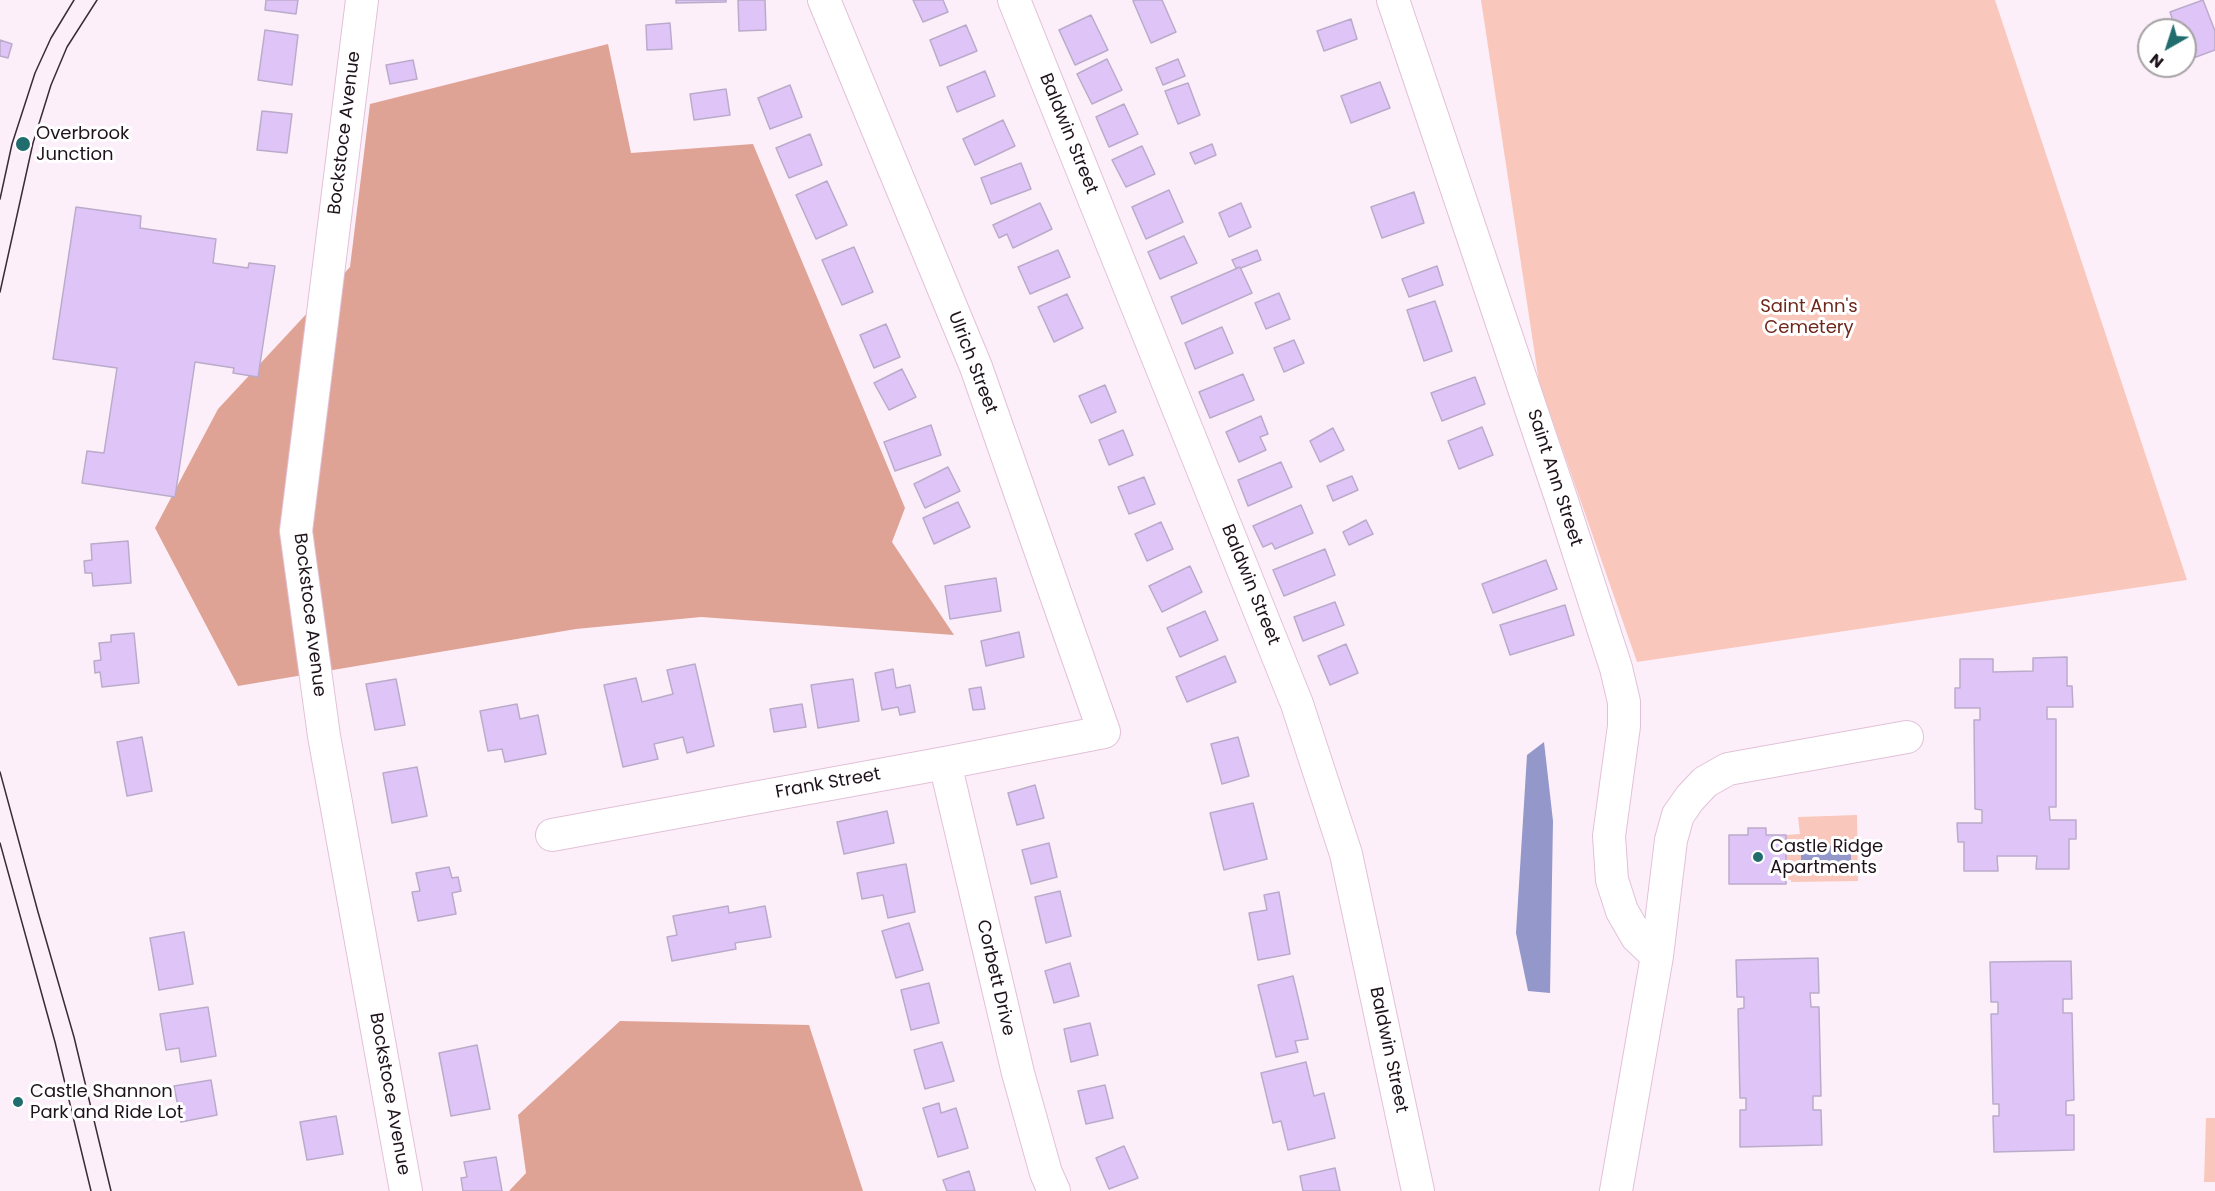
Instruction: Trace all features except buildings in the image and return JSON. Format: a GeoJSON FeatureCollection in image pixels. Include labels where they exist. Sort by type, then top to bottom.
{"type":"FeatureCollection","features":[{"type":"Feature","properties":{"kind":"street","name":"Bockstoce Avenue"},"geometry":{"type":"LineString","coordinates":[[362,0],[296,531],[324,736],[406,1191]]}},
{"type":"Feature","properties":{"kind":"street","name":"Ulrich Street"},"geometry":{"type":"LineString","coordinates":[[824,0],[976,367],[1104,732]]}},
{"type":"Feature","properties":{"kind":"street","name":"Baldwin Street"},"geometry":{"type":"LineString","coordinates":[[1014,0],[1298,704],[1346,854],[1418,1191]]}},
{"type":"Feature","properties":{"kind":"street","name":"Saint Ann Street"},"geometry":{"type":"LineString","coordinates":[[1393,0],[1616,668],[1624,702],[1624,726],[1609,836],[1612,880],[1622,911],[1637,937],[1657,956]]}},
{"type":"Feature","properties":{"kind":"street","name":"Frank Street"},"geometry":{"type":"LineString","coordinates":[[552,835],[1104,732]]}},
{"type":"Feature","properties":{"kind":"street"},"geometry":{"type":"LineString","coordinates":[[1616,1191],[1657,956],[1671,840],[1678,815],[1705,782],[1728,769],[1907,737]]}},
{"type":"Feature","properties":{"kind":"street","name":"Corbett Drive"},"geometry":{"type":"LineString","coordinates":[[945,763],[1017,1074],[1046,1173],[1054,1191]]}},
{"type":"Feature","properties":{"kind":"green space","name":"Saint Ann's Cemetery"},"geometry":{"type":"Polygon","coordinates":[[[1481,0],[1995,0],[2187,580],[1637,662],[1539,382],[1481,0]]]}},
{"type":"Feature","properties":{"kind":"green space"},"geometry":{"type":"Polygon","coordinates":[[[1857,815],[1858,881],[1791,882],[1786,879],[1786,835],[1800,834],[1798,817],[1857,815]]]}},
{"type":"Feature","properties":{"kind":"green space"},"geometry":{"type":"Polygon","coordinates":[[[2206,1118],[2215,1118],[2215,1182],[2204,1182],[2206,1118]]]}},
{"type":"Feature","properties":{"kind":"shaded area"},"geometry":{"type":"Polygon","coordinates":[[[608,44],[631,153],[753,144],[905,508],[892,542],[954,635],[701,617],[576,629],[238,686],[155,528],[218,409],[350,267],[370,104],[608,44]]]}},
{"type":"Feature","properties":{"kind":"shaded area"},"geometry":{"type":"Polygon","coordinates":[[[620,1021],[809,1025],[863,1191],[509,1191],[526,1173],[518,1115],[620,1021]]]}},
{"type":"Feature","properties":{"kind":"water"},"geometry":{"type":"Polygon","coordinates":[[[1544,742],[1553,821],[1550,993],[1528,991],[1516,933],[1527,755],[1544,742]]]}},
{"type":"Feature","properties":{"kind":"water"},"geometry":{"type":"Polygon","coordinates":[[[1801,846],[1851,846],[1851,870],[1801,871],[1801,846]]]}},
{"type":"Feature","properties":{"kind":"tram line"},"geometry":{"type":"LineString","coordinates":[[0,199],[12,144],[35,73],[51,38],[74,0]]}},
{"type":"Feature","properties":{"kind":"tram line"},"geometry":{"type":"LineString","coordinates":[[0,292],[33,143],[51,85],[67,47],[97,0]]}},
{"type":"Feature","properties":{"kind":"tram line"},"geometry":{"type":"LineString","coordinates":[[0,772],[74,1037],[111,1191]]}},
{"type":"Feature","properties":{"kind":"tram line"},"geometry":{"type":"LineString","coordinates":[[0,843],[55,1042],[91,1191]]}},
{"type":"Feature","properties":{"kind":"place","name":"Overbrook Junction"},"geometry":{"type":"Point","coordinates":[23,144]}},
{"type":"Feature","properties":{"kind":"place","name":"Castle Ridge Apartments"},"geometry":{"type":"Point","coordinates":[1758,857]}},
{"type":"Feature","properties":{"kind":"place","name":"Castle Shannon Park and Ride Lot"},"geometry":{"type":"Point","coordinates":[18,1102]}}]}
